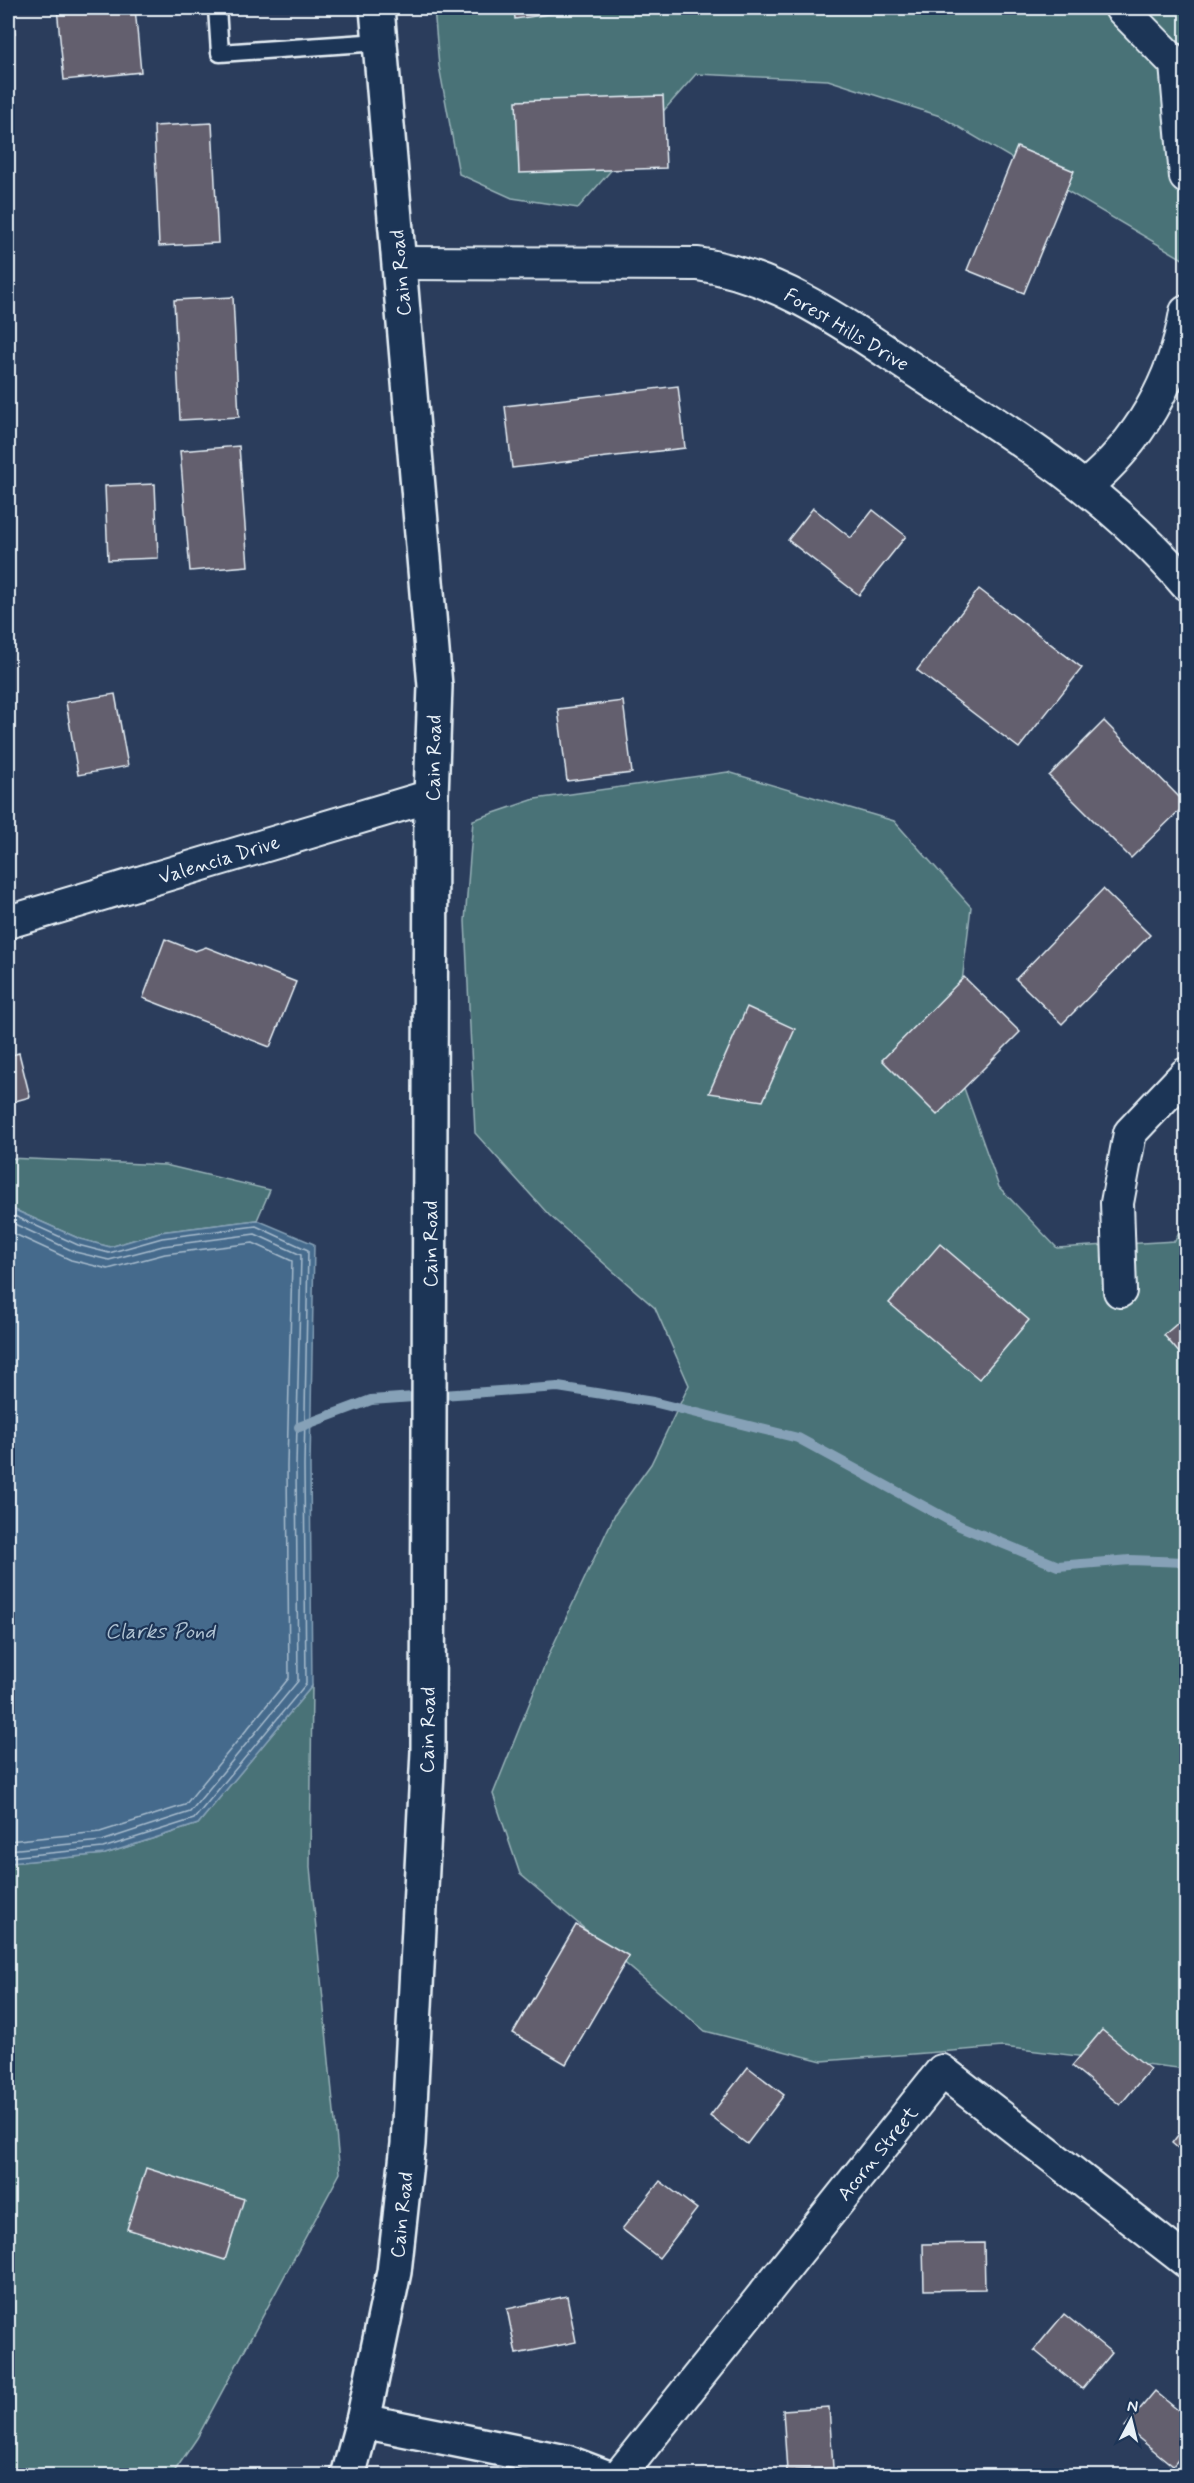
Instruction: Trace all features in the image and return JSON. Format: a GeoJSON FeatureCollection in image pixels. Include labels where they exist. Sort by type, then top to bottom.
{"type":"FeatureCollection","features":[{"type":"Feature","properties":{"kind":"main road","name":"Cain Road"},"geometry":{"type":"LineString","coordinates":[[348,2475],[363,2421],[394,2272],[408,2144],[428,1751],[431,796],[435,686],[378,8]]}},
{"type":"Feature","properties":{"kind":"main road"},"geometry":{"type":"LineString","coordinates":[[363,2421],[566,2462],[603,2475]]}},
{"type":"Feature","properties":{"kind":"street"},"geometry":{"type":"LineString","coordinates":[[1121,8],[1176,64],[1186,177]]}},
{"type":"Feature","properties":{"kind":"street","name":"Forest Hills Drive"},"geometry":{"type":"LineString","coordinates":[[399,263],[698,264],[723,268],[763,281],[818,308],[1025,442],[1119,516],[1186,585]]}},
{"type":"Feature","properties":{"kind":"street"},"geometry":{"type":"LineString","coordinates":[[1085,487],[1104,471],[1137,432],[1164,388],[1182,340],[1186,312]]}},
{"type":"Feature","properties":{"kind":"street","name":"Valencia Drive"},"geometry":{"type":"LineString","coordinates":[[8,922],[431,796]]}},
{"type":"Feature","properties":{"kind":"street"},"geometry":{"type":"LineString","coordinates":[[1120,1291],[1116,1203],[1130,1133],[1186,1074]]}},
{"type":"Feature","properties":{"kind":"street","name":"Acorn Street"},"geometry":{"type":"LineString","coordinates":[[619,2475],[942,2071],[1186,2260]]}},
{"type":"Feature","properties":{"kind":"lane"},"geometry":{"type":"LineString","coordinates":[[217,8],[220,53],[380,42]]}},
{"type":"Feature","properties":{"kind":"green space"},"geometry":{"type":"Polygon","coordinates":[[[434,8],[1186,8],[1186,261],[940,116],[828,80],[696,74],[578,208],[512,198],[459,174],[439,66],[434,8]]]}},
{"type":"Feature","properties":{"kind":"green space"},"geometry":{"type":"Polygon","coordinates":[[[728,772],[894,821],[971,907],[953,1057],[999,1187],[1057,1248],[1175,1241],[1186,1215],[1186,2069],[1003,2047],[822,2061],[705,2031],[520,1874],[493,1794],[550,1652],[615,1514],[651,1464],[689,1385],[655,1308],[549,1215],[475,1133],[465,921],[473,820],[535,799],[728,772]]]}},
{"type":"Feature","properties":{"kind":"green space"},"geometry":{"type":"Polygon","coordinates":[[[8,1158],[165,1165],[270,1190],[257,1220],[160,1232],[110,1247],[80,1239],[8,1207],[8,1158]]]}},
{"type":"Feature","properties":{"kind":"green space"},"geometry":{"type":"Polygon","coordinates":[[[312,1686],[310,1867],[340,2173],[197,2438],[172,2475],[8,2475],[8,1863],[105,1854],[198,1824],[312,1686]]]}},
{"type":"Feature","properties":{"kind":"water","name":"Clarks Pond"},"geometry":{"type":"Polygon","coordinates":[[[8,1207],[80,1239],[110,1247],[160,1232],[257,1220],[314,1244],[310,1466],[312,1686],[198,1824],[105,1854],[10,1863],[8,1863],[8,1207]]]}},
{"type":"Feature","properties":{"kind":"building"},"geometry":{"type":"Polygon","coordinates":[[[8,8],[12,8],[15,34],[8,35],[8,8]]]}},
{"type":"Feature","properties":{"kind":"building"},"geometry":{"type":"Polygon","coordinates":[[[57,8],[135,8],[141,72],[64,80],[57,8]]]}},
{"type":"Feature","properties":{"kind":"building"},"geometry":{"type":"Polygon","coordinates":[[[514,8],[577,8],[578,10],[515,19],[514,8]]]}},
{"type":"Feature","properties":{"kind":"building"},"geometry":{"type":"Polygon","coordinates":[[[663,96],[666,168],[519,173],[516,101],[663,96]]]}},
{"type":"Feature","properties":{"kind":"building"},"geometry":{"type":"Polygon","coordinates":[[[212,123],[218,243],[159,246],[154,126],[212,123]]]}},
{"type":"Feature","properties":{"kind":"building"},"geometry":{"type":"Polygon","coordinates":[[[1017,147],[1074,171],[1024,293],[967,270],[1017,147]]]}},
{"type":"Feature","properties":{"kind":"building"},"geometry":{"type":"Polygon","coordinates":[[[233,297],[239,417],[180,420],[174,300],[233,297]]]}},
{"type":"Feature","properties":{"kind":"building"},"geometry":{"type":"Polygon","coordinates":[[[678,386],[685,448],[512,468],[505,406],[678,386]]]}},
{"type":"Feature","properties":{"kind":"building"},"geometry":{"type":"Polygon","coordinates":[[[239,446],[248,566],[190,571],[180,451],[239,446]]]}},
{"type":"Feature","properties":{"kind":"building"},"geometry":{"type":"Polygon","coordinates":[[[155,484],[158,558],[108,560],[105,486],[155,484]]]}},
{"type":"Feature","properties":{"kind":"building"},"geometry":{"type":"Polygon","coordinates":[[[813,508],[851,538],[873,510],[906,536],[859,595],[788,540],[813,508]]]}},
{"type":"Feature","properties":{"kind":"building"},"geometry":{"type":"Polygon","coordinates":[[[979,589],[1082,668],[1019,748],[917,670],[979,589]]]}},
{"type":"Feature","properties":{"kind":"building"},"geometry":{"type":"Polygon","coordinates":[[[115,694],[128,766],[78,775],[66,702],[115,694]]]}},
{"type":"Feature","properties":{"kind":"building"},"geometry":{"type":"Polygon","coordinates":[[[623,701],[632,773],[567,781],[558,709],[623,701]]]}},
{"type":"Feature","properties":{"kind":"building"},"geometry":{"type":"Polygon","coordinates":[[[1104,721],[1186,804],[1131,858],[1049,776],[1104,721]]]}},
{"type":"Feature","properties":{"kind":"building"},"geometry":{"type":"Polygon","coordinates":[[[1103,889],[1150,935],[1062,1024],[1016,979],[1103,889]]]}},
{"type":"Feature","properties":{"kind":"building"},"geometry":{"type":"Polygon","coordinates":[[[165,939],[195,951],[206,947],[296,982],[270,1047],[143,998],[165,939]]]}},
{"type":"Feature","properties":{"kind":"building"},"geometry":{"type":"Polygon","coordinates":[[[964,977],[1020,1032],[937,1115],[882,1060],[964,977]]]}},
{"type":"Feature","properties":{"kind":"building"},"geometry":{"type":"Polygon","coordinates":[[[747,1007],[795,1029],[763,1101],[709,1093],[747,1007]]]}},
{"type":"Feature","properties":{"kind":"building"},"geometry":{"type":"Polygon","coordinates":[[[19,1053],[30,1097],[8,1103],[8,1056],[19,1053]]]}},
{"type":"Feature","properties":{"kind":"building"},"geometry":{"type":"Polygon","coordinates":[[[940,1244],[1029,1320],[979,1379],[889,1303],[940,1244]]]}},
{"type":"Feature","properties":{"kind":"building"},"geometry":{"type":"Polygon","coordinates":[[[1186,1316],[1186,1361],[1164,1335],[1186,1316]]]}},
{"type":"Feature","properties":{"kind":"building"},"geometry":{"type":"Polygon","coordinates":[[[576,1925],[629,1956],[566,2064],[513,2033],[576,1925]]]}},
{"type":"Feature","properties":{"kind":"building"},"geometry":{"type":"Polygon","coordinates":[[[1102,2030],[1150,2069],[1120,2105],[1072,2066],[1102,2030]]]}},
{"type":"Feature","properties":{"kind":"building"},"geometry":{"type":"Polygon","coordinates":[[[748,2067],[784,2095],[747,2144],[710,2116],[748,2067]]]}},
{"type":"Feature","properties":{"kind":"building"},"geometry":{"type":"Polygon","coordinates":[[[1186,2125],[1186,2155],[1172,2143],[1186,2125]]]}},
{"type":"Feature","properties":{"kind":"building"},"geometry":{"type":"Polygon","coordinates":[[[146,2168],[244,2199],[225,2260],[127,2229],[146,2168]]]}},
{"type":"Feature","properties":{"kind":"building"},"geometry":{"type":"Polygon","coordinates":[[[660,2181],[697,2209],[659,2258],[622,2229],[660,2181]]]}},
{"type":"Feature","properties":{"kind":"building"},"geometry":{"type":"Polygon","coordinates":[[[984,2243],[985,2289],[924,2290],[923,2244],[984,2243]]]}},
{"type":"Feature","properties":{"kind":"building"},"geometry":{"type":"Polygon","coordinates":[[[567,2296],[576,2342],[516,2354],[507,2309],[567,2296]]]}},
{"type":"Feature","properties":{"kind":"building"},"geometry":{"type":"Polygon","coordinates":[[[1064,2314],[1112,2353],[1082,2389],[1034,2350],[1064,2314]]]}},
{"type":"Feature","properties":{"kind":"building"},"geometry":{"type":"Polygon","coordinates":[[[1155,2391],[1186,2417],[1186,2450],[1173,2466],[1125,2427],[1155,2391]]]}},
{"type":"Feature","properties":{"kind":"building"},"geometry":{"type":"Polygon","coordinates":[[[829,2407],[833,2468],[787,2471],[783,2410],[829,2407]]]}},
{"type":"Feature","properties":{"kind":"waterway"},"geometry":{"type":"LineString","coordinates":[[299,1427],[371,1400],[558,1387],[653,1402],[798,1438],[960,1526],[1058,1566],[1130,1560],[1186,1562]]}}]}
